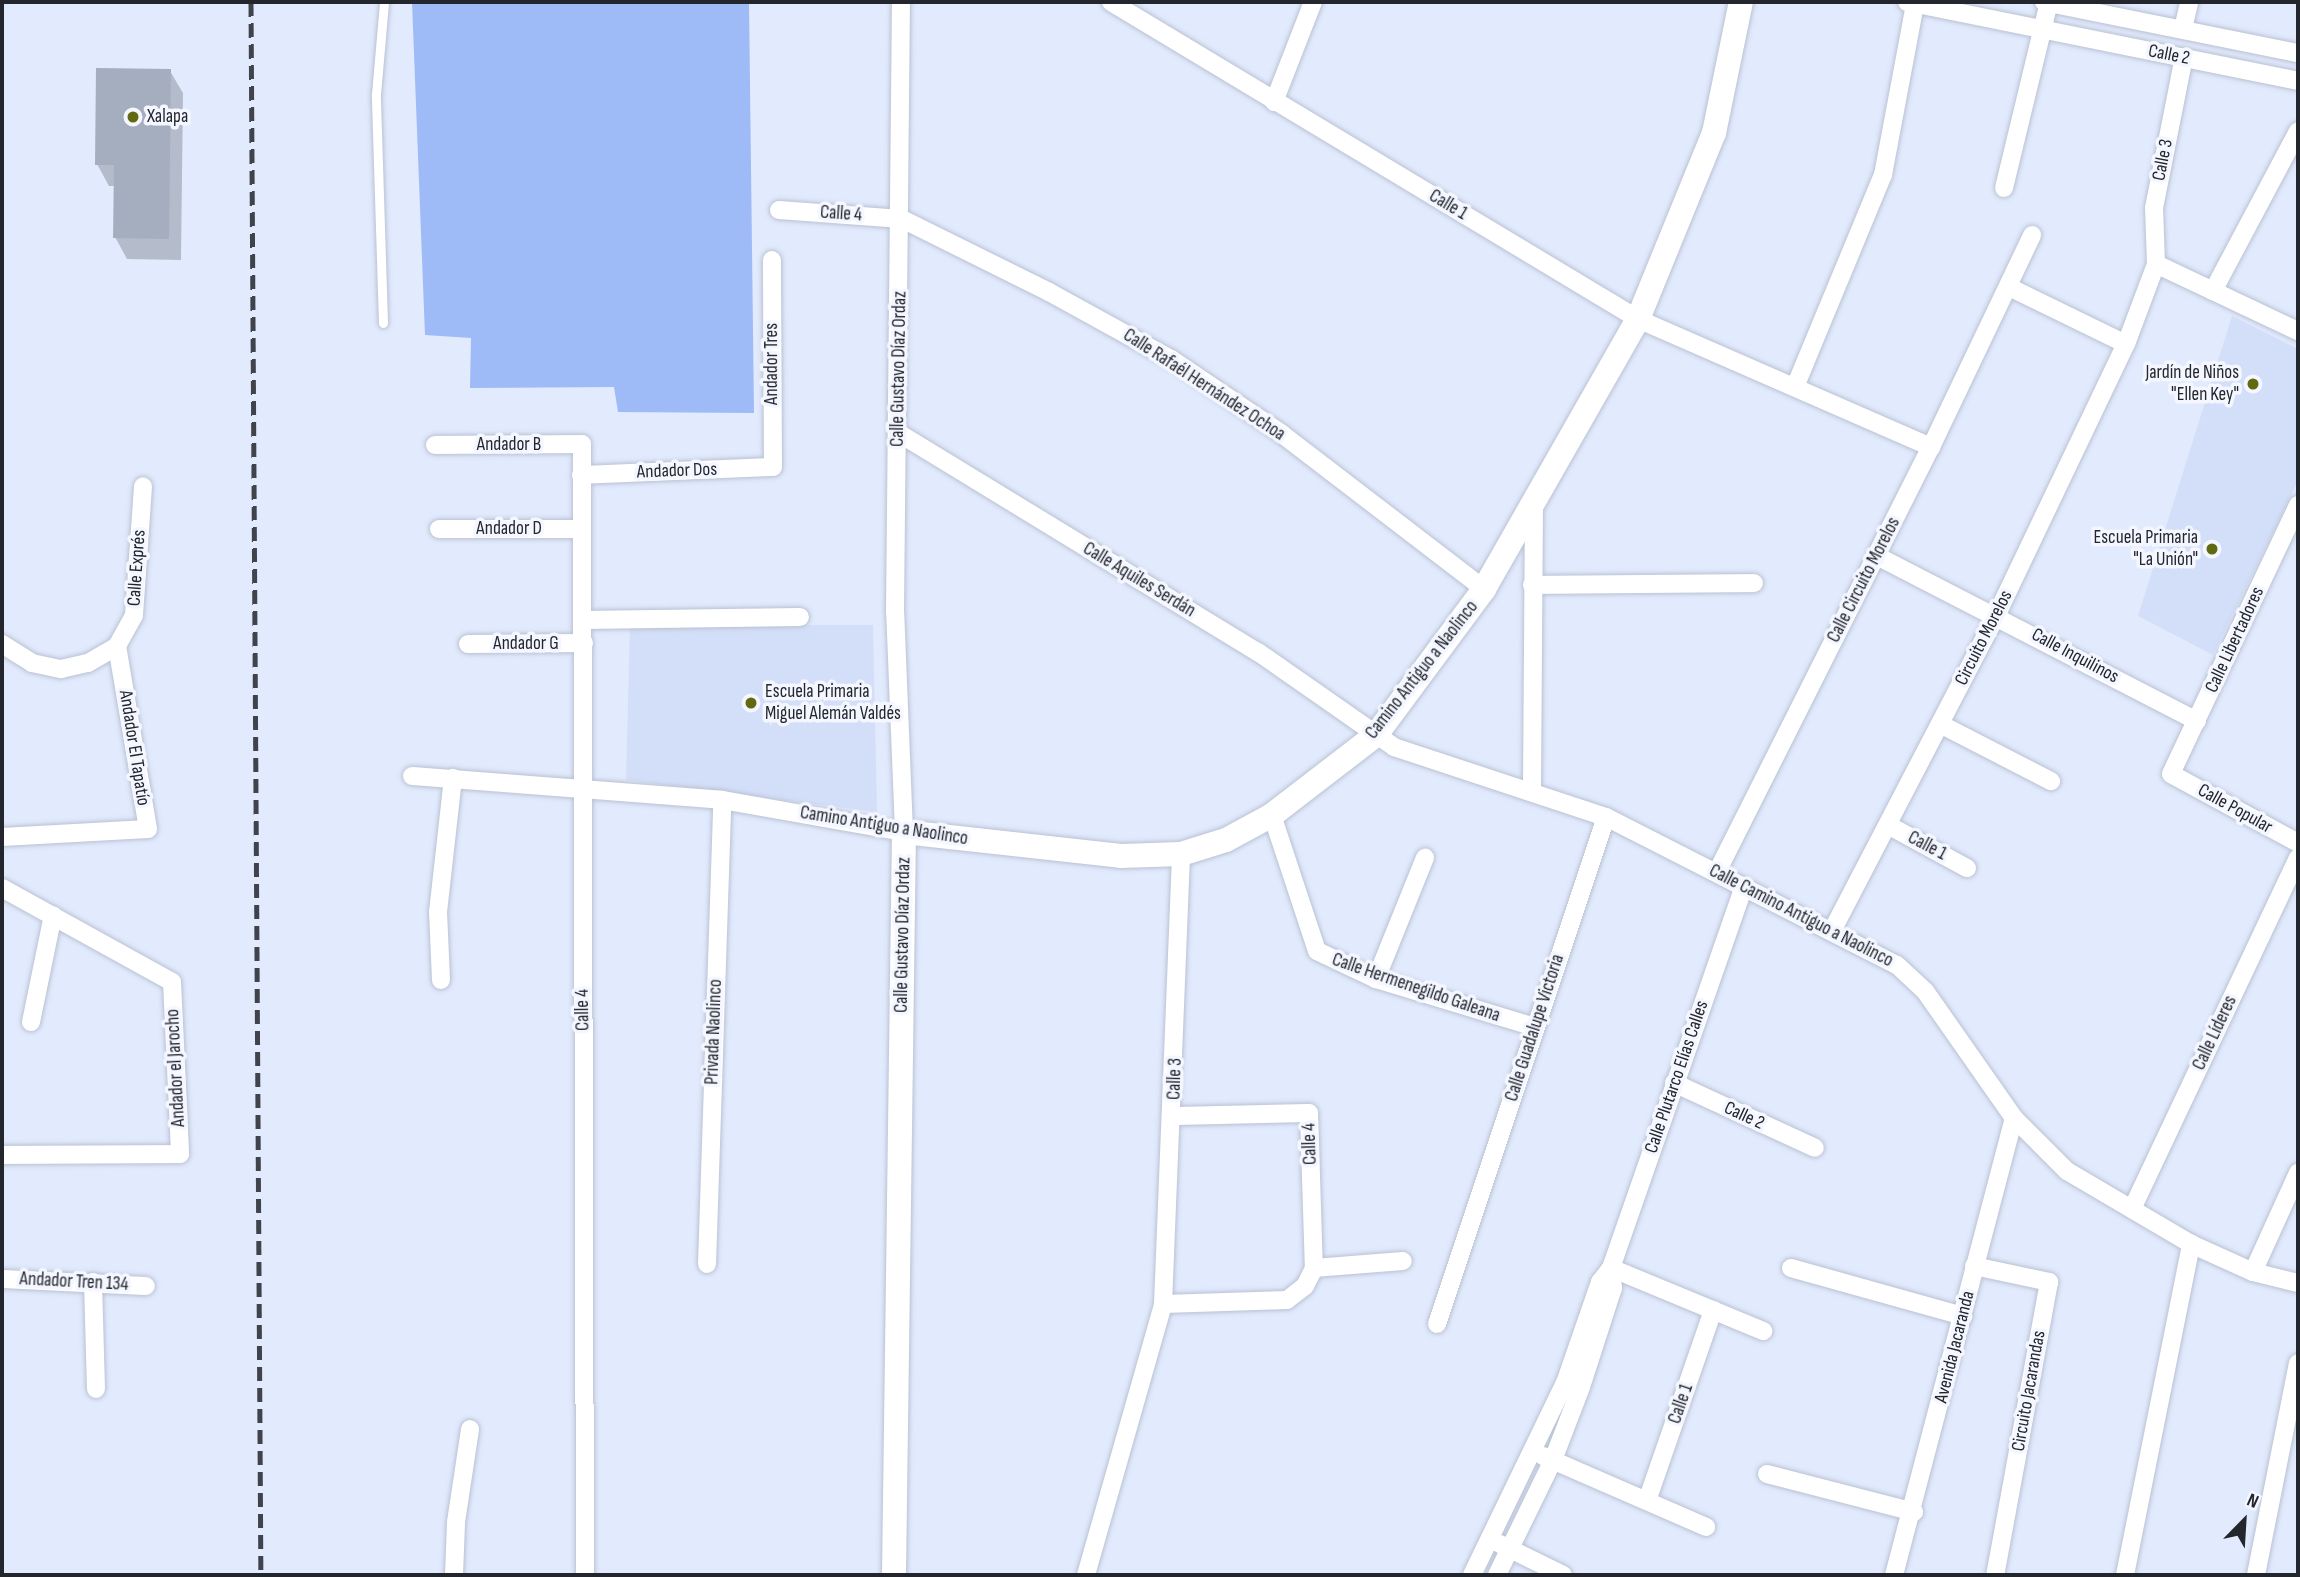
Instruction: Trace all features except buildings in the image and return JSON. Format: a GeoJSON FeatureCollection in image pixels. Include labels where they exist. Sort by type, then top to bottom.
{"type":"FeatureCollection","features":[{"type":"Feature","properties":{"kind":"main road","name":"Camino Antiguo a Naolinco"},"geometry":{"type":"LineString","coordinates":[[904,832],[1121,856],[1181,853],[1226,840],[1272,815],[1376,735],[1484,589],[1639,319],[1714,133],[1741,2]]}},
{"type":"Feature","properties":{"kind":"main road","name":"Calle Gustavo Díaz Ordaz"},"geometry":{"type":"LineString","coordinates":[[894,1575],[904,832]]}},
{"type":"Feature","properties":{"kind":"street","name":"Calle Gustavo Díaz Ordaz"},"geometry":{"type":"LineString","coordinates":[[901,2],[902,219],[895,612],[904,832]]}},
{"type":"Feature","properties":{"kind":"street","name":"Calle 1"},"geometry":{"type":"LineString","coordinates":[[1111,2],[1639,319],[1931,447]]}},
{"type":"Feature","properties":{"kind":"street"},"geometry":{"type":"LineString","coordinates":[[1274,102],[1313,2]]}},
{"type":"Feature","properties":{"kind":"street","name":"Calle 2"},"geometry":{"type":"LineString","coordinates":[[2004,188],[2047,2],[2298,53]]}},
{"type":"Feature","properties":{"kind":"street"},"geometry":{"type":"LineString","coordinates":[[2183,29],[2189,2]]}},
{"type":"Feature","properties":{"kind":"street"},"geometry":{"type":"LineString","coordinates":[[1795,387],[1883,175],[1911,3]]}},
{"type":"Feature","properties":{"kind":"street","name":"Calle 2"},"geometry":{"type":"LineString","coordinates":[[1911,3],[2298,80]]}},
{"type":"Feature","properties":{"kind":"street","name":"Calle 3"},"geometry":{"type":"LineString","coordinates":[[2156,264],[2154,208],[2184,57]]}},
{"type":"Feature","properties":{"kind":"street"},"geometry":{"type":"LineString","coordinates":[[2213,291],[2298,131]]}},
{"type":"Feature","properties":{"kind":"street","name":"Calle 4"},"geometry":{"type":"LineString","coordinates":[[779,210],[902,219]]}},
{"type":"Feature","properties":{"kind":"street","name":"Calle Rafaél Hernández Ochoa"},"geometry":{"type":"LineString","coordinates":[[902,219],[1049,292],[1171,359],[1282,434],[1484,589]]}},
{"type":"Feature","properties":{"kind":"street","name":"Calle Circuito Morelos"},"geometry":{"type":"LineString","coordinates":[[1717,872],[1931,447],[2032,235]]}},
{"type":"Feature","properties":{"kind":"street","name":"Andador Tres"},"geometry":{"type":"LineString","coordinates":[[772,260],[773,467]]}},
{"type":"Feature","properties":{"kind":"street"},"geometry":{"type":"LineString","coordinates":[[2156,264],[2298,331]]}},
{"type":"Feature","properties":{"kind":"street","name":"Circuito Morelos"},"geometry":{"type":"LineString","coordinates":[[1833,929],[1997,614],[2126,344],[2156,264]]}},
{"type":"Feature","properties":{"kind":"street"},"geometry":{"type":"LineString","coordinates":[[2009,287],[2126,344]]}},
{"type":"Feature","properties":{"kind":"street","name":"Calle Aquiles Serdán"},"geometry":{"type":"LineString","coordinates":[[897,432],[1258,652],[1376,735]]}},
{"type":"Feature","properties":{"kind":"street","name":"Calle 4"},"geometry":{"type":"LineString","coordinates":[[582,444],[580,528],[584,643],[581,786],[585,1575]]}},
{"type":"Feature","properties":{"kind":"street","name":"Andador B"},"geometry":{"type":"LineString","coordinates":[[435,445],[582,444]]}},
{"type":"Feature","properties":{"kind":"street","name":"Andador Dos"},"geometry":{"type":"LineString","coordinates":[[581,475],[773,467]]}},
{"type":"Feature","properties":{"kind":"street","name":"Calle Exprés"},"geometry":{"type":"LineString","coordinates":[[117,646],[134,615],[143,486]]}},
{"type":"Feature","properties":{"kind":"street","name":"Calle Libertadores"},"geometry":{"type":"LineString","coordinates":[[2171,774],[2298,505]]}},
{"type":"Feature","properties":{"kind":"street"},"geometry":{"type":"LineString","coordinates":[[1532,789],[1534,506]]}},
{"type":"Feature","properties":{"kind":"street","name":"Andador D"},"geometry":{"type":"LineString","coordinates":[[439,528],[580,528]]}},
{"type":"Feature","properties":{"kind":"street","name":"Calle Inquilinos"},"geometry":{"type":"LineString","coordinates":[[1877,556],[1997,614],[2197,720]]}},
{"type":"Feature","properties":{"kind":"street"},"geometry":{"type":"LineString","coordinates":[[1532,585],[1754,583]]}},
{"type":"Feature","properties":{"kind":"street"},"geometry":{"type":"LineString","coordinates":[[583,620],[800,617]]}},
{"type":"Feature","properties":{"kind":"street","name":"Andador G"},"geometry":{"type":"LineString","coordinates":[[468,644],[584,643]]}},
{"type":"Feature","properties":{"kind":"street"},"geometry":{"type":"LineString","coordinates":[[2,644],[32,663],[61,668],[88,663],[117,646]]}},
{"type":"Feature","properties":{"kind":"street","name":"Andador El Tapatío"},"geometry":{"type":"LineString","coordinates":[[2,837],[148,829],[117,646]]}},
{"type":"Feature","properties":{"kind":"street"},"geometry":{"type":"LineString","coordinates":[[1940,724],[2051,782]]}},
{"type":"Feature","properties":{"kind":"street","name":"Calle Camino Antiguo a Naolinco"},"geometry":{"type":"LineString","coordinates":[[1376,735],[1411,754],[1532,789],[1606,817],[1833,929],[1898,965],[1925,991],[2014,1118],[2067,1171],[2191,1244],[2253,1272],[2298,1283]]}},
{"type":"Feature","properties":{"kind":"street","name":"Calle Popular"},"geometry":{"type":"LineString","coordinates":[[2171,774],[2298,843]]}},
{"type":"Feature","properties":{"kind":"street","name":"Camino Antiguo a Naolinco"},"geometry":{"type":"LineString","coordinates":[[412,776],[581,786],[722,800],[904,832]]}},
{"type":"Feature","properties":{"kind":"street"},"geometry":{"type":"LineString","coordinates":[[441,980],[439,912],[453,778]]}},
{"type":"Feature","properties":{"kind":"street","name":"Privada Naolinco"},"geometry":{"type":"LineString","coordinates":[[707,1264],[722,800]]}},
{"type":"Feature","properties":{"kind":"street","name":"Calle Hermenegildo Galeana"},"geometry":{"type":"LineString","coordinates":[[1272,815],[1311,943],[1325,958],[1376,979],[1535,1027]]}},
{"type":"Feature","properties":{"kind":"street","name":"Calle Guadalupe Victoria"},"geometry":{"type":"LineString","coordinates":[[1437,1324],[1606,817]]}},
{"type":"Feature","properties":{"kind":"street","name":"Calle 1"},"geometry":{"type":"LineString","coordinates":[[1888,825],[1967,867]]}},
{"type":"Feature","properties":{"kind":"street","name":"Calle 3"},"geometry":{"type":"LineString","coordinates":[[1086,1575],[1163,1304],[1174,1116],[1181,853]]}},
{"type":"Feature","properties":{"kind":"street"},"geometry":{"type":"LineString","coordinates":[[1376,979],[1425,858]]}},
{"type":"Feature","properties":{"kind":"street","name":"Calle Líderes"},"geometry":{"type":"LineString","coordinates":[[2132,1209],[2298,858]]}},
{"type":"Feature","properties":{"kind":"street","name":"Calle Plutarco Elías Calles"},"geometry":{"type":"LineString","coordinates":[[1472,1575],[1534,1452],[1565,1383],[1600,1282],[1611,1268],[1744,886]]}},
{"type":"Feature","properties":{"kind":"street"},"geometry":{"type":"LineString","coordinates":[[2,888],[54,915],[31,1022]]}},
{"type":"Feature","properties":{"kind":"street","name":"Andador el Jarocho"},"geometry":{"type":"LineString","coordinates":[[2,1154],[180,1154],[172,982],[54,915]]}},
{"type":"Feature","properties":{"kind":"street","name":"Calle 2"},"geometry":{"type":"LineString","coordinates":[[1674,1083],[1815,1148]]}},
{"type":"Feature","properties":{"kind":"street","name":"Calle 4"},"geometry":{"type":"LineString","coordinates":[[1174,1116],[1309,1113],[1314,1268]]}},
{"type":"Feature","properties":{"kind":"street","name":"Avenida Jacaranda"},"geometry":{"type":"LineString","coordinates":[[1894,1575],[1914,1512],[1974,1266],[2014,1118]]}},
{"type":"Feature","properties":{"kind":"street"},"geometry":{"type":"LineString","coordinates":[[2253,1272],[2298,1173]]}},
{"type":"Feature","properties":{"kind":"street"},"geometry":{"type":"LineString","coordinates":[[2125,1575],[2191,1244]]}},
{"type":"Feature","properties":{"kind":"street"},"geometry":{"type":"LineString","coordinates":[[1163,1304],[1287,1300],[1305,1286],[1314,1268],[1403,1261]]}},
{"type":"Feature","properties":{"kind":"street","name":"Circuito Jacarandas"},"geometry":{"type":"LineString","coordinates":[[1974,1266],[2049,1282],[1995,1575]]}},
{"type":"Feature","properties":{"kind":"street"},"geometry":{"type":"LineString","coordinates":[[1611,1268],[1763,1331]]}},
{"type":"Feature","properties":{"kind":"street","name":"Calle Plutarco Elías Calles"},"geometry":{"type":"LineString","coordinates":[[1497,1575],[1553,1460],[1613,1288],[1611,1268]]}},
{"type":"Feature","properties":{"kind":"street"},"geometry":{"type":"LineString","coordinates":[[1791,1268],[1963,1316]]}},
{"type":"Feature","properties":{"kind":"street","name":"Andador Tren 134"},"geometry":{"type":"LineString","coordinates":[[2,1279],[146,1286]]}},
{"type":"Feature","properties":{"kind":"street"},"geometry":{"type":"LineString","coordinates":[[93,1282],[96,1389]]}},
{"type":"Feature","properties":{"kind":"street","name":"Calle 1"},"geometry":{"type":"LineString","coordinates":[[1648,1499],[1713,1310]]}},
{"type":"Feature","properties":{"kind":"street"},"geometry":{"type":"LineString","coordinates":[[2256,1575],[2294,1409],[2298,1363]]}},
{"type":"Feature","properties":{"kind":"street"},"geometry":{"type":"LineString","coordinates":[[454,1575],[456,1522],[471,1429]]}},
{"type":"Feature","properties":{"kind":"street"},"geometry":{"type":"LineString","coordinates":[[1534,1452],[1648,1499],[1706,1527]]}},
{"type":"Feature","properties":{"kind":"street"},"geometry":{"type":"LineString","coordinates":[[1767,1474],[1914,1512]]}},
{"type":"Feature","properties":{"kind":"street"},"geometry":{"type":"LineString","coordinates":[[1491,1539],[1563,1575]]}},
{"type":"Feature","properties":{"kind":"lane"},"geometry":{"type":"LineString","coordinates":[[383,323],[376,94],[384,2]]}},
{"type":"Feature","properties":{"kind":"shaded area"},"geometry":{"type":"Polygon","coordinates":[[[412,2],[749,2],[754,413],[618,412],[614,387],[470,388],[471,338],[425,335],[412,2]]]}},
{"type":"Feature","properties":{"kind":"shaded area","name":"Escuela Primaria \"La Unión\""},"geometry":{"type":"Polygon","coordinates":[[[2232,316],[2298,349],[2298,481],[2213,655],[2138,616],[2232,316]]]}},
{"type":"Feature","properties":{"kind":"shaded area","name":"Escuela Primaria Miguel Alemán Valdés"},"geometry":{"type":"Polygon","coordinates":[[[630,625],[873,625],[877,812],[626,780],[630,625]]]}},
{"type":"Feature","properties":{"kind":"railway"},"geometry":{"type":"LineString","coordinates":[[251,2],[261,1575]]}},
{"type":"Feature","properties":{"kind":"place","name":"Xalapa"},"geometry":{"type":"Point","coordinates":[133,117]}},
{"type":"Feature","properties":{"kind":"place","name":"Jardín de Niños \"Ellen Key\""},"geometry":{"type":"Point","coordinates":[2253,384]}},
{"type":"Feature","properties":{"kind":"place","name":"Escuela Primaria \"La Unión\""},"geometry":{"type":"Point","coordinates":[2212,549]}},
{"type":"Feature","properties":{"kind":"place","name":"Escuela Primaria Miguel Alemán Valdés"},"geometry":{"type":"Point","coordinates":[751,703]}}]}
